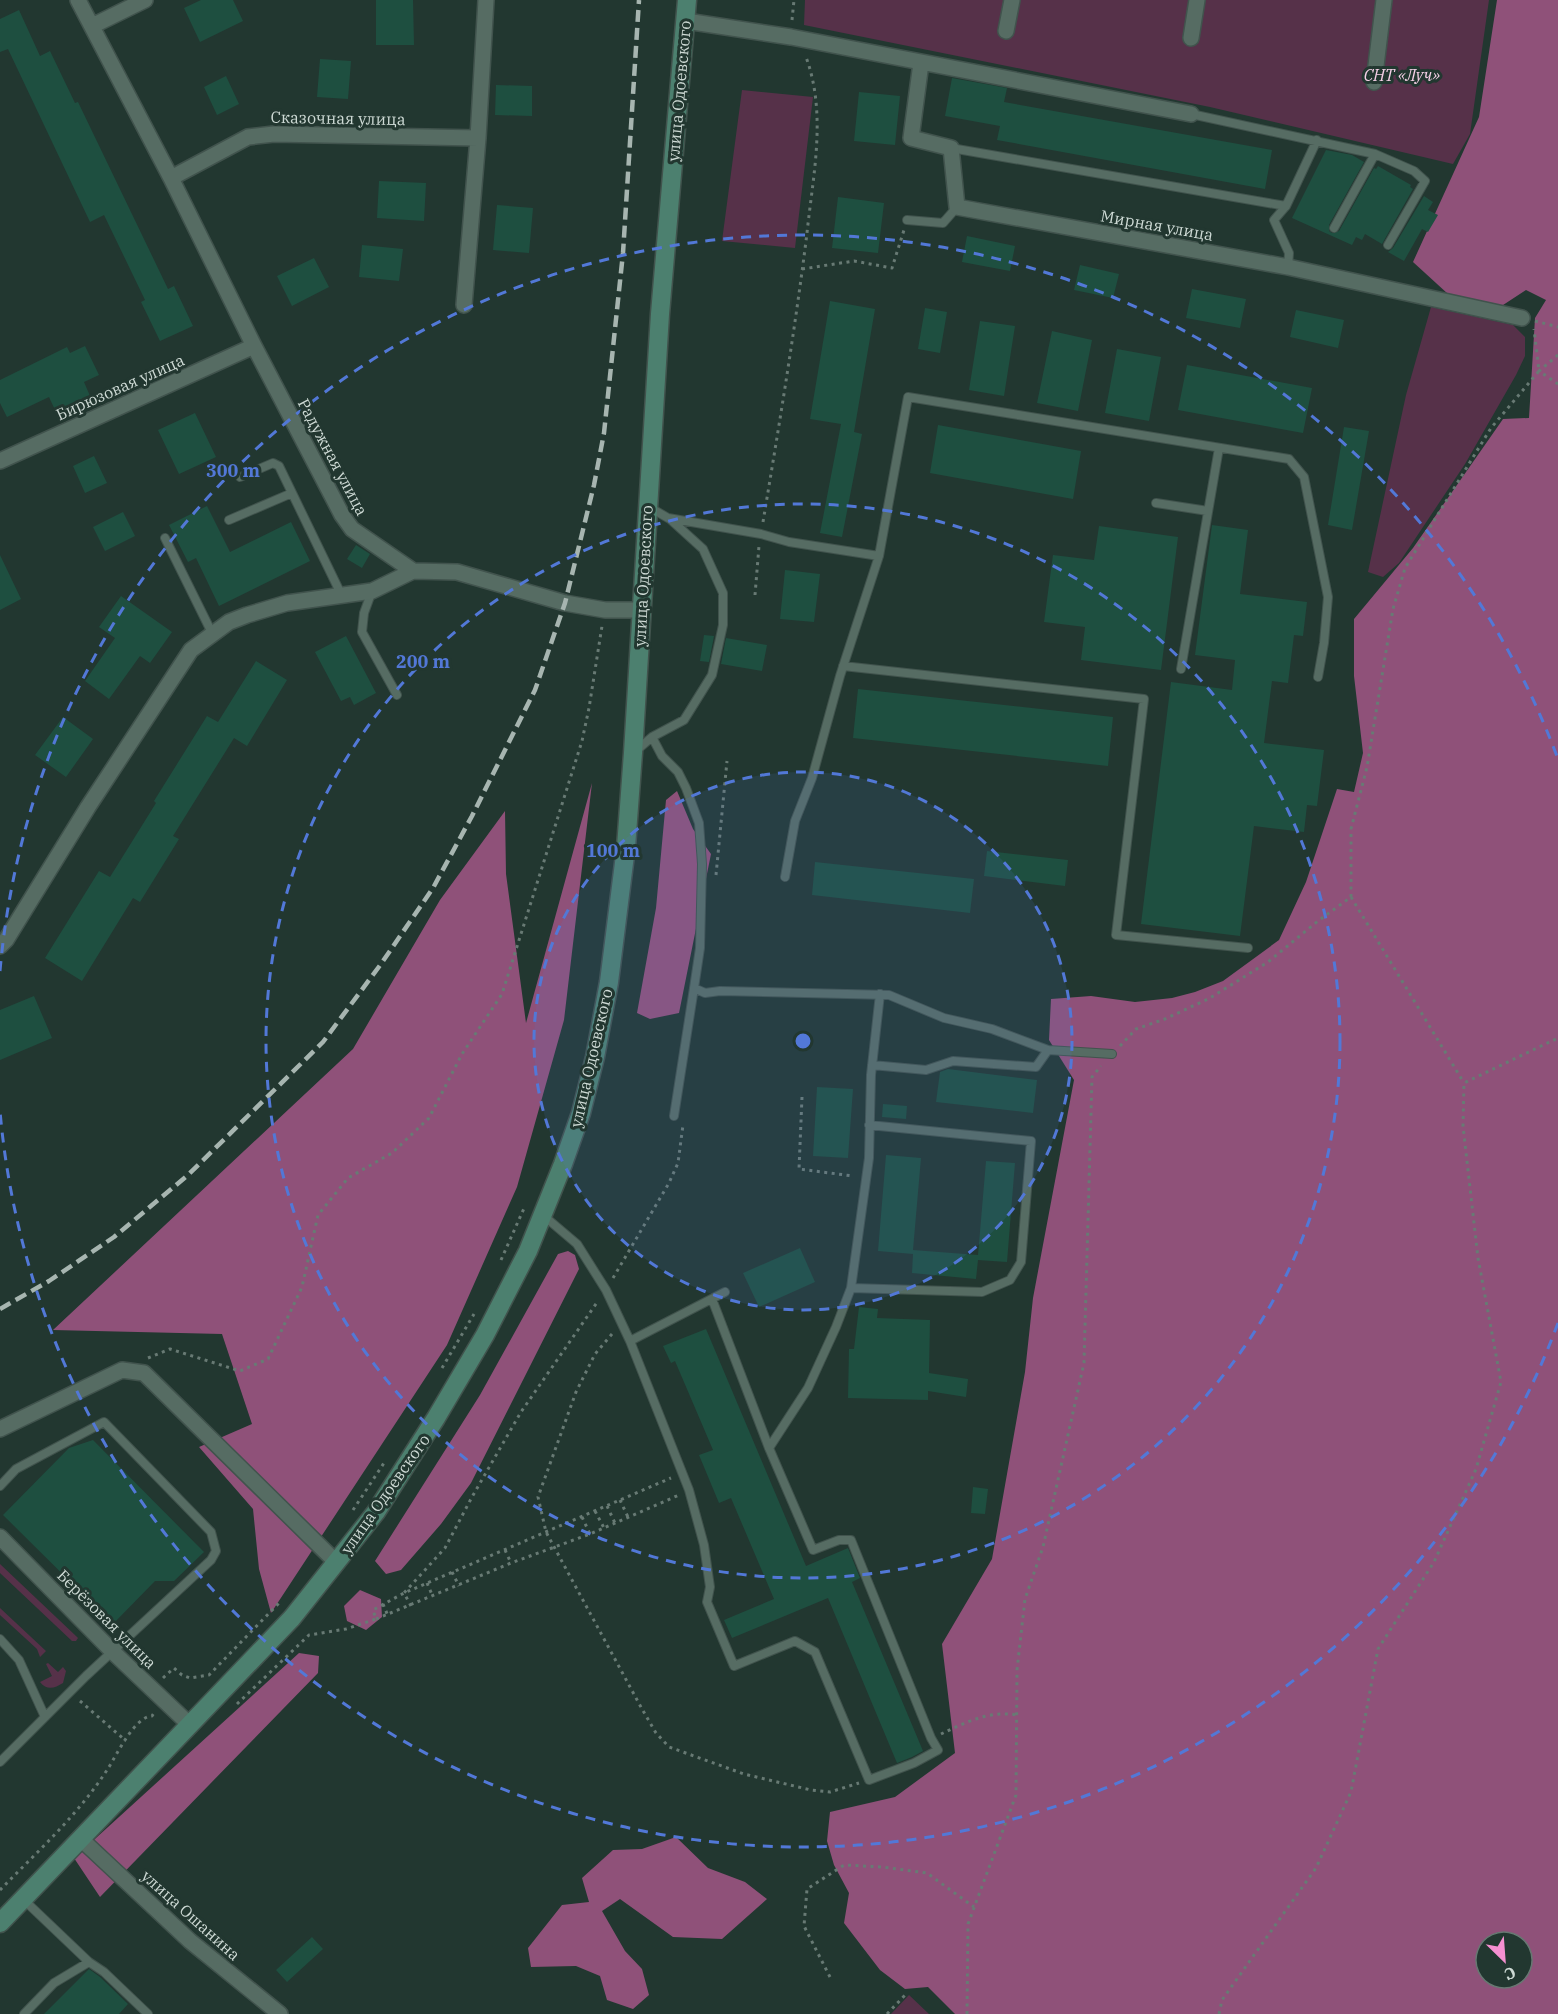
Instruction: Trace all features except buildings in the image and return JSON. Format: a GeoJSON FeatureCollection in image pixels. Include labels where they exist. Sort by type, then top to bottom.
{"type":"FeatureCollection","features":[{"type":"Feature","properties":{"kind":"street","name":"Радужная улица"},"geometry":{"type":"LineString","coordinates":[[78,0],[171,178],[254,346],[347,522],[352,529],[413,571]]}},
{"type":"Feature","properties":{"kind":"street"},"geometry":{"type":"LineString","coordinates":[[92,26],[145,0]]}},
{"type":"Feature","properties":{"kind":"street"},"geometry":{"type":"LineString","coordinates":[[464,305],[478,138],[486,0]]}},
{"type":"Feature","properties":{"kind":"street","name":"улица Одоевского"},"geometry":{"type":"LineString","coordinates":[[0,1923],[82,1840],[292,1618],[376,1512],[436,1419],[485,1335],[528,1251],[564,1164],[581,1113],[595,1057],[609,982],[624,858],[633,753],[660,314],[687,0]]}},
{"type":"Feature","properties":{"kind":"street"},"geometry":{"type":"LineString","coordinates":[[1006,31],[1012,0]]}},
{"type":"Feature","properties":{"kind":"street"},"geometry":{"type":"LineString","coordinates":[[1191,38],[1197,0]]}},
{"type":"Feature","properties":{"kind":"street"},"geometry":{"type":"LineString","coordinates":[[1374,82],[1384,0]]}},
{"type":"Feature","properties":{"kind":"street"},"geometry":{"type":"LineString","coordinates":[[686,21],[795,38],[1191,114]]}},
{"type":"Feature","properties":{"kind":"street"},"geometry":{"type":"LineString","coordinates":[[921,63],[911,138],[951,148],[957,207]]}},
{"type":"Feature","properties":{"kind":"street","name":"Сказочная улица"},"geometry":{"type":"LineString","coordinates":[[171,178],[248,137],[274,134],[478,138]]}},
{"type":"Feature","properties":{"kind":"street","name":"Мирная улица"},"geometry":{"type":"LineString","coordinates":[[957,207],[1288,267],[1522,318]]}},
{"type":"Feature","properties":{"kind":"street","name":"Бирюзовая улица"},"geometry":{"type":"LineString","coordinates":[[0,461],[254,346]]}},
{"type":"Feature","properties":{"kind":"street"},"geometry":{"type":"LineString","coordinates":[[0,946],[191,650],[229,622],[287,603],[372,591],[413,571],[457,572],[565,603],[605,610],[641,610]]}},
{"type":"Feature","properties":{"kind":"street"},"geometry":{"type":"LineString","coordinates":[[0,1429],[122,1370],[144,1373],[337,1563]]}},
{"type":"Feature","properties":{"kind":"street","name":"Берёзовая улица"},"geometry":{"type":"LineString","coordinates":[[0,1537],[113,1652],[190,1725]]}},
{"type":"Feature","properties":{"kind":"street","name":"улица Ошанина"},"geometry":{"type":"LineString","coordinates":[[82,1840],[190,1941],[280,2014]]}},
{"type":"Feature","properties":{"kind":"lane"},"geometry":{"type":"LineString","coordinates":[[1191,114],[1375,154],[1414,171],[1425,181],[1388,246]]}},
{"type":"Feature","properties":{"kind":"lane"},"geometry":{"type":"LineString","coordinates":[[1288,267],[1289,253],[1274,220],[1286,206],[1317,140]]}},
{"type":"Feature","properties":{"kind":"lane"},"geometry":{"type":"LineString","coordinates":[[951,148],[1286,206]]}},
{"type":"Feature","properties":{"kind":"lane"},"geometry":{"type":"LineString","coordinates":[[1334,228],[1375,154]]}},
{"type":"Feature","properties":{"kind":"lane"},"geometry":{"type":"LineString","coordinates":[[907,220],[943,223],[957,207]]}},
{"type":"Feature","properties":{"kind":"lane"},"geometry":{"type":"LineString","coordinates":[[785,877],[795,821],[812,778],[843,666],[879,556],[908,397],[1289,459],[1304,477],[1328,597],[1318,677]]}},
{"type":"Feature","properties":{"kind":"lane"},"geometry":{"type":"LineString","coordinates":[[1181,669],[1219,448]]}},
{"type":"Feature","properties":{"kind":"lane"},"geometry":{"type":"LineString","coordinates":[[240,477],[273,463],[279,466],[341,594]]}},
{"type":"Feature","properties":{"kind":"lane"},"geometry":{"type":"LineString","coordinates":[[229,520],[292,493]]}},
{"type":"Feature","properties":{"kind":"lane"},"geometry":{"type":"LineString","coordinates":[[1156,503],[1208,511]]}},
{"type":"Feature","properties":{"kind":"lane"},"geometry":{"type":"LineString","coordinates":[[633,753],[651,737],[684,720],[712,675],[723,625],[723,593],[703,549],[668,518],[647,507]]}},
{"type":"Feature","properties":{"kind":"lane"},"geometry":{"type":"LineString","coordinates":[[668,518],[761,534],[789,542],[879,556]]}},
{"type":"Feature","properties":{"kind":"lane"},"geometry":{"type":"LineString","coordinates":[[165,538],[212,633]]}},
{"type":"Feature","properties":{"kind":"lane"},"geometry":{"type":"LineString","coordinates":[[372,591],[364,614],[363,632],[398,695]]}},
{"type":"Feature","properties":{"kind":"lane"},"geometry":{"type":"LineString","coordinates":[[843,666],[1144,699],[1116,935],[1248,948]]}},
{"type":"Feature","properties":{"kind":"lane"},"geometry":{"type":"LineString","coordinates":[[651,737],[662,756],[678,772],[686,788],[699,823],[702,864],[700,948],[674,1116]]}},
{"type":"Feature","properties":{"kind":"lane"},"geometry":{"type":"LineString","coordinates":[[694,988],[705,993],[720,990],[889,995],[944,1018],[992,1029],[1048,1050],[1112,1054]]}},
{"type":"Feature","properties":{"kind":"lane"},"geometry":{"type":"LineString","coordinates":[[770,1449],[808,1388],[851,1288],[869,1158],[872,1065],[880,994]]}},
{"type":"Feature","properties":{"kind":"lane"},"geometry":{"type":"LineString","coordinates":[[872,1065],[926,1070],[953,1061],[1036,1067],[1048,1050]]}},
{"type":"Feature","properties":{"kind":"lane"},"geometry":{"type":"LineString","coordinates":[[851,1288],[982,1292],[1010,1280],[1021,1262],[1031,1141],[869,1125]]}},
{"type":"Feature","properties":{"kind":"lane"},"geometry":{"type":"LineString","coordinates":[[542,1215],[577,1244],[606,1290],[630,1341],[684,1473],[704,1545],[710,1587],[706,1602],[734,1666],[795,1641],[815,1652],[869,1780],[914,1763],[938,1750],[931,1738],[851,1540],[839,1540],[813,1550],[770,1449],[712,1299]]}},
{"type":"Feature","properties":{"kind":"lane"},"geometry":{"type":"LineString","coordinates":[[630,1341],[725,1292]]}},
{"type":"Feature","properties":{"kind":"lane"},"geometry":{"type":"LineString","coordinates":[[0,1486],[16,1469],[104,1422],[211,1532],[216,1551],[211,1560],[86,1676],[0,1762]]}},
{"type":"Feature","properties":{"kind":"lane"},"geometry":{"type":"LineString","coordinates":[[0,1639],[19,1660],[45,1717]]}},
{"type":"Feature","properties":{"kind":"lane"},"geometry":{"type":"LineString","coordinates":[[24,1900],[148,2014]]}},
{"type":"Feature","properties":{"kind":"lane"},"geometry":{"type":"LineString","coordinates":[[24,2014],[54,1983],[89,1962]]}},
{"type":"Feature","properties":{"kind":"path"},"geometry":{"type":"LineString","coordinates":[[755,595],[757,560],[802,269],[818,139],[816,93],[795,38],[794,0]]}},
{"type":"Feature","properties":{"kind":"path"},"geometry":{"type":"LineString","coordinates":[[802,269],[854,261],[892,268],[907,220]]}},
{"type":"Feature","properties":{"kind":"path"},"geometry":{"type":"LineString","coordinates":[[1522,318],[1558,327]]}},
{"type":"Feature","properties":{"kind":"path"},"geometry":{"type":"LineString","coordinates":[[1522,318],[1534,327],[1539,371],[1558,384]]}},
{"type":"Feature","properties":{"kind":"path"},"geometry":{"type":"LineString","coordinates":[[1219,2014],[1222,2000],[1316,1868],[1351,1792],[1378,1648],[1434,1563],[1476,1469],[1501,1382],[1478,1258],[1463,1126],[1464,1083],[1351,897],[1351,829],[1367,767],[1393,609],[1405,568],[1491,428],[1539,371],[1558,355]]}},
{"type":"Feature","properties":{"kind":"path"},"geometry":{"type":"LineString","coordinates":[[122,1370],[170,1349],[240,1371],[268,1359],[302,1287],[318,1215],[348,1178],[392,1153],[429,1118],[462,1054],[502,994],[582,741],[590,708],[605,610]]}},
{"type":"Feature","properties":{"kind":"path"},"geometry":{"type":"LineString","coordinates":[[716,877],[727,760]]}},
{"type":"Feature","properties":{"kind":"path"},"geometry":{"type":"LineString","coordinates":[[967,2014],[968,1924],[1016,1795],[1017,1670],[1025,1599],[1043,1547],[1084,1363],[1092,1077],[1136,1029],[1165,1019],[1210,998],[1268,962],[1351,897]]}},
{"type":"Feature","properties":{"kind":"path"},"geometry":{"type":"LineString","coordinates":[[1464,1083],[1558,1038]]}},
{"type":"Feature","properties":{"kind":"path"},"geometry":{"type":"LineString","coordinates":[[802,1097],[799,1169],[866,1177]]}},
{"type":"Feature","properties":{"kind":"path"},"geometry":{"type":"LineString","coordinates":[[404,1593],[445,1548],[521,1412],[606,1290],[669,1183],[678,1163],[685,1116]]}},
{"type":"Feature","properties":{"kind":"path"},"geometry":{"type":"LineString","coordinates":[[500,1264],[527,1201]]}},
{"type":"Feature","properties":{"kind":"path"},"geometry":{"type":"LineString","coordinates":[[438,1375],[479,1305]]}},
{"type":"Feature","properties":{"kind":"path"},"geometry":{"type":"LineString","coordinates":[[621,1323],[596,1354],[576,1392],[538,1497],[546,1532],[642,1709],[656,1733],[669,1748],[744,1774],[811,1790],[830,1792],[869,1780]]}},
{"type":"Feature","properties":{"kind":"path"},"geometry":{"type":"LineString","coordinates":[[349,1516],[385,1461]]}},
{"type":"Feature","properties":{"kind":"path"},"geometry":{"type":"LineString","coordinates":[[376,1619],[373,1610],[404,1593],[684,1473]]}},
{"type":"Feature","properties":{"kind":"path"},"geometry":{"type":"LineString","coordinates":[[237,1704],[309,1635],[346,1629],[388,1616],[511,1563],[590,1534],[689,1490]]}},
{"type":"Feature","properties":{"kind":"path"},"geometry":{"type":"LineString","coordinates":[[620,1500],[628,1518]]}},
{"type":"Feature","properties":{"kind":"path"},"geometry":{"type":"LineString","coordinates":[[607,1506],[615,1523]]}},
{"type":"Feature","properties":{"kind":"path"},"geometry":{"type":"LineString","coordinates":[[595,1511],[604,1528]]}},
{"type":"Feature","properties":{"kind":"path"},"geometry":{"type":"LineString","coordinates":[[582,1516],[590,1534]]}},
{"type":"Feature","properties":{"kind":"path"},"geometry":{"type":"LineString","coordinates":[[505,1550],[511,1563]]}},
{"type":"Feature","properties":{"kind":"path"},"geometry":{"type":"LineString","coordinates":[[452,1572],[459,1586]]}},
{"type":"Feature","properties":{"kind":"path"},"geometry":{"type":"LineString","coordinates":[[427,1583],[433,1597]]}},
{"type":"Feature","properties":{"kind":"path"},"geometry":{"type":"LineString","coordinates":[[404,1593],[411,1606]]}},
{"type":"Feature","properties":{"kind":"path"},"geometry":{"type":"LineString","coordinates":[[0,1890],[92,1793],[132,1729],[146,1716],[152,1716],[170,1690],[161,1681],[174,1668],[190,1678],[209,1675],[284,1598]]}},
{"type":"Feature","properties":{"kind":"path"},"geometry":{"type":"LineString","coordinates":[[383,1604],[388,1616]]}},
{"type":"Feature","properties":{"kind":"path"},"geometry":{"type":"LineString","coordinates":[[71,1693],[126,1741]]}},
{"type":"Feature","properties":{"kind":"path"},"geometry":{"type":"LineString","coordinates":[[931,1738],[972,1720],[1005,1713],[1017,1715]]}},
{"type":"Feature","properties":{"kind":"path"},"geometry":{"type":"LineString","coordinates":[[830,1977],[804,1926],[807,1888],[844,1865],[927,1873],[974,1907]]}},
{"type":"Feature","properties":{"kind":"path"},"geometry":{"type":"LineString","coordinates":[[887,2014],[907,1993]]}},
{"type":"Feature","properties":{"kind":"green space","name":"СНТ «Луч»"},"geometry":{"type":"Polygon","coordinates":[[[805,0],[1489,0],[1470,134],[1453,164],[1210,107],[804,25],[805,0]]]}},
{"type":"Feature","properties":{"kind":"green space"},"geometry":{"type":"Polygon","coordinates":[[[742,90],[813,97],[795,248],[722,241],[742,90]]]}},
{"type":"Feature","properties":{"kind":"green space"},"geometry":{"type":"Polygon","coordinates":[[[1431,307],[1513,325],[1525,337],[1525,356],[1465,464],[1399,563],[1383,577],[1368,572],[1406,395],[1431,307]]]}},
{"type":"Feature","properties":{"kind":"green space"},"geometry":{"type":"Polygon","coordinates":[[[0,1564],[78,1638],[76,1641],[72,1641],[0,1573],[0,1564]]]}},
{"type":"Feature","properties":{"kind":"green space"},"geometry":{"type":"Polygon","coordinates":[[[0,1608],[46,1651],[40,1657],[37,1649],[0,1615],[0,1608]]]}},
{"type":"Feature","properties":{"kind":"green space"},"geometry":{"type":"Polygon","coordinates":[[[48,1663],[58,1672],[63,1667],[66,1671],[63,1683],[51,1688],[45,1687],[40,1682],[52,1676],[46,1664],[48,1663]]]}},
{"type":"Feature","properties":{"kind":"green space"},"geometry":{"type":"Polygon","coordinates":[[[909,1995],[929,2014],[891,2014],[909,1995]]]}},
{"type":"Feature","properties":{"kind":"shaded area"},"geometry":{"type":"Polygon","coordinates":[[[1497,0],[1558,0],[1558,2014],[955,2014],[928,1987],[905,1989],[880,1970],[844,1923],[849,1893],[834,1865],[827,1841],[830,1812],[895,1797],[955,1753],[942,1644],[992,1559],[1025,1372],[1033,1298],[1074,1080],[1049,1040],[1051,999],[1091,996],[1135,1002],[1172,998],[1223,981],[1279,940],[1306,882],[1337,789],[1354,792],[1363,753],[1354,676],[1354,619],[1413,548],[1503,419],[1529,418],[1535,318],[1546,300],[1526,290],[1500,307],[1448,294],[1413,262],[1479,117],[1497,0]]]}},
{"type":"Feature","properties":{"kind":"shaded area"},"geometry":{"type":"Polygon","coordinates":[[[592,783],[564,1020],[517,1187],[447,1345],[271,1613],[259,1569],[253,1509],[199,1447],[252,1424],[222,1334],[53,1330],[353,1049],[440,900],[505,811],[506,874],[526,1023],[592,783]]]}},
{"type":"Feature","properties":{"kind":"shaded area"},"geometry":{"type":"Polygon","coordinates":[[[677,791],[693,829],[711,854],[679,1013],[650,1019],[637,1013],[656,908],[666,800],[677,791]]]}},
{"type":"Feature","properties":{"kind":"shaded area"},"geometry":{"type":"Polygon","coordinates":[[[568,1251],[575,1255],[579,1269],[471,1483],[441,1524],[401,1570],[386,1574],[375,1561],[480,1395],[558,1254],[568,1251]]]}},
{"type":"Feature","properties":{"kind":"shaded area"},"geometry":{"type":"Polygon","coordinates":[[[360,1590],[381,1599],[382,1617],[366,1630],[347,1621],[344,1606],[360,1590]]]}},
{"type":"Feature","properties":{"kind":"shaded area"},"geometry":{"type":"Polygon","coordinates":[[[299,1653],[319,1656],[318,1673],[100,1897],[74,1858],[299,1653]]]}},
{"type":"Feature","properties":{"kind":"shaded area"},"geometry":{"type":"Polygon","coordinates":[[[676,1837],[708,1868],[745,1882],[767,1899],[722,1939],[673,1937],[620,1899],[602,1911],[625,1951],[642,1969],[649,1995],[633,2009],[607,2000],[600,1976],[576,1966],[531,1967],[528,1948],[562,1905],[589,1902],[582,1878],[613,1850],[642,1849],[676,1837]]]}},
{"type":"Feature","properties":{"kind":"railway"},"geometry":{"type":"LineString","coordinates":[[0,1309],[49,1281],[114,1237],[188,1175],[323,1042],[381,964],[433,888],[535,690],[565,603],[594,485],[604,433],[623,253],[639,0]]}}]}
